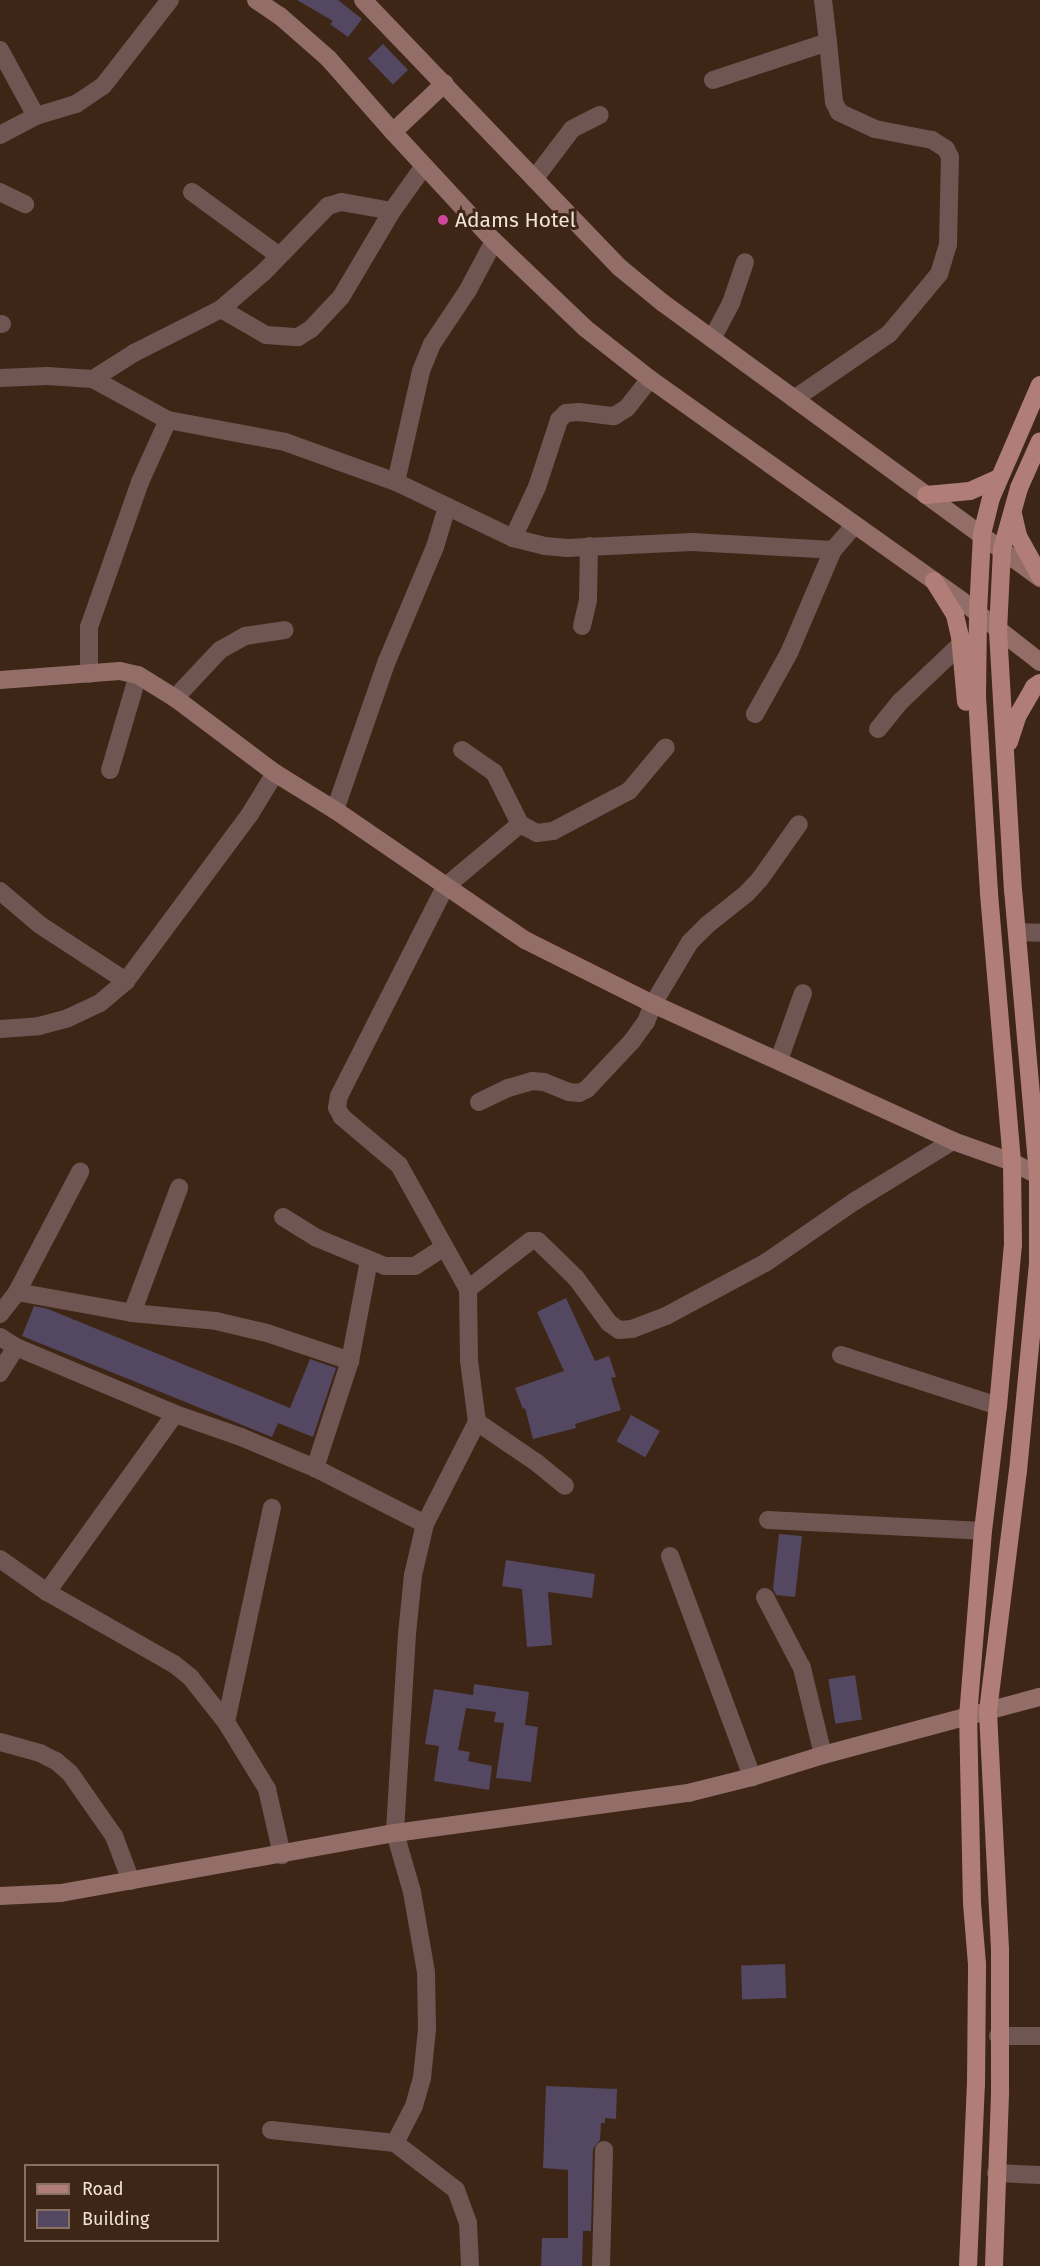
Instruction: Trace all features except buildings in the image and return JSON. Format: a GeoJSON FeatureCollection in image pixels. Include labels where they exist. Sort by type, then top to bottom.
{"type":"FeatureCollection","features":[{"type":"Feature","properties":{"kind":"main road"},"geometry":{"type":"LineString","coordinates":[[968,2266],[976,2085],[977,1964],[972,1903],[968,1717],[983,1531],[998,1406],[1013,1245],[1012,1162],[1002,1067],[977,697],[978,613],[982,534],[996,479],[1040,384]]}},
{"type":"Feature","properties":{"kind":"main road"},"geometry":{"type":"LineString","coordinates":[[994,2266],[1000,2090],[998,2036],[1000,1949],[988,1711],[1025,1409],[1038,1263],[1039,1176],[1012,891],[998,631],[1002,549],[1012,507],[1040,441]]}},
{"type":"Feature","properties":{"kind":"main road"},"geometry":{"type":"LineString","coordinates":[[926,495],[970,491],[996,479]]}},
{"type":"Feature","properties":{"kind":"main road"},"geometry":{"type":"LineString","coordinates":[[1012,507],[1018,536],[1040,577]]}},
{"type":"Feature","properties":{"kind":"main road"},"geometry":{"type":"LineString","coordinates":[[934,581],[955,615],[961,644],[968,719],[981,752]]}},
{"type":"Feature","properties":{"kind":"main road"},"geometry":{"type":"LineString","coordinates":[[1006,750],[1018,715],[1034,687],[1040,683]]}},
{"type":"Feature","properties":{"kind":"street"},"geometry":{"type":"LineString","coordinates":[[0,135],[36,116],[76,104],[103,86],[170,0]]}},
{"type":"Feature","properties":{"kind":"street"},"geometry":{"type":"LineString","coordinates":[[256,0],[280,16],[328,58],[494,241],[585,328],[650,379],[978,613],[1040,662]]}},
{"type":"Feature","properties":{"kind":"street"},"geometry":{"type":"LineString","coordinates":[[363,0],[619,267],[712,339],[1040,577]]}},
{"type":"Feature","properties":{"kind":"street"},"geometry":{"type":"LineString","coordinates":[[794,399],[889,334],[939,274],[948,244],[950,157],[946,149],[932,140],[875,129],[838,112],[834,102],[823,0]]}},
{"type":"Feature","properties":{"kind":"street"},"geometry":{"type":"LineString","coordinates":[[713,80],[828,42]]}},
{"type":"Feature","properties":{"kind":"street"},"geometry":{"type":"LineString","coordinates":[[0,50],[36,116]]}},
{"type":"Feature","properties":{"kind":"street"},"geometry":{"type":"LineString","coordinates":[[393,132],[445,83]]}},
{"type":"Feature","properties":{"kind":"street"},"geometry":{"type":"LineString","coordinates":[[535,178],[572,129],[600,115]]}},
{"type":"Feature","properties":{"kind":"street"},"geometry":{"type":"LineString","coordinates":[[221,309],[266,335],[298,337],[311,329],[341,297],[392,211],[424,166]]}},
{"type":"Feature","properties":{"kind":"street"},"geometry":{"type":"LineString","coordinates":[[0,192],[25,204]]}},
{"type":"Feature","properties":{"kind":"street"},"geometry":{"type":"LineString","coordinates":[[192,192],[278,255]]}},
{"type":"Feature","properties":{"kind":"street"},"geometry":{"type":"LineString","coordinates":[[93,379],[134,353],[221,309],[264,272],[328,206],[341,202],[392,211]]}},
{"type":"Feature","properties":{"kind":"street"},"geometry":{"type":"LineString","coordinates":[[396,482],[421,371],[432,344],[468,290],[494,241]]}},
{"type":"Feature","properties":{"kind":"street"},"geometry":{"type":"LineString","coordinates":[[712,339],[731,303],[745,262]]}},
{"type":"Feature","properties":{"kind":"street"},"geometry":{"type":"LineString","coordinates":[[0,378],[47,376],[93,379],[168,420],[285,442],[396,482],[513,538],[545,546],[692,542],[833,550]]}},
{"type":"Feature","properties":{"kind":"street"},"geometry":{"type":"LineString","coordinates":[[513,538],[537,487],[559,420],[566,413],[579,412],[614,416],[627,408],[650,379]]}},
{"type":"Feature","properties":{"kind":"street"},"geometry":{"type":"LineString","coordinates":[[88,674],[87,642],[91,620],[140,482],[168,420]]}},
{"type":"Feature","properties":{"kind":"street"},"geometry":{"type":"LineString","coordinates":[[335,810],[387,661],[435,547],[447,507]]}},
{"type":"Feature","properties":{"kind":"street"},"geometry":{"type":"LineString","coordinates":[[755,714],[789,653],[833,550],[854,526]]}},
{"type":"Feature","properties":{"kind":"street"},"geometry":{"type":"LineString","coordinates":[[582,626],[589,587],[589,546]]}},
{"type":"Feature","properties":{"kind":"street"},"geometry":{"type":"LineString","coordinates":[[175,698],[220,650],[244,636],[285,630]]}},
{"type":"Feature","properties":{"kind":"street"},"geometry":{"type":"LineString","coordinates":[[878,729],[901,701],[961,644]]}},
{"type":"Feature","properties":{"kind":"street"},"geometry":{"type":"LineString","coordinates":[[0,680],[120,671],[138,675],[175,698],[275,774],[335,810],[445,888],[525,940],[652,1004],[953,1141],[1012,1162],[1039,1176]]}},
{"type":"Feature","properties":{"kind":"street"},"geometry":{"type":"LineString","coordinates":[[110,770],[138,675]]}},
{"type":"Feature","properties":{"kind":"street"},"geometry":{"type":"LineString","coordinates":[[462,750],[494,772],[520,824],[537,833],[553,831],[570,824],[629,791],[666,747]]}},
{"type":"Feature","properties":{"kind":"street"},"geometry":{"type":"LineString","coordinates":[[0,1029],[39,1026],[68,1018],[100,1003],[126,981],[250,814],[275,774]]}},
{"type":"Feature","properties":{"kind":"street"},"geometry":{"type":"LineString","coordinates":[[395,2143],[414,2106],[422,2078],[427,2029],[426,1972],[412,1892],[395,1833],[407,1634],[413,1575],[425,1524],[477,1422],[469,1360],[468,1289],[399,1165],[342,1117],[337,1108],[339,1096],[445,888],[520,824]]}},
{"type":"Feature","properties":{"kind":"street"},"geometry":{"type":"LineString","coordinates":[[479,1102],[508,1088],[532,1081],[544,1082],[569,1092],[579,1093],[587,1089],[632,1041],[646,1022],[652,1004],[690,942],[706,925],[746,894],[760,879],[799,824]]}},
{"type":"Feature","properties":{"kind":"street"},"geometry":{"type":"LineString","coordinates":[[0,891],[40,926],[126,981]]}},
{"type":"Feature","properties":{"kind":"street"},"geometry":{"type":"LineString","coordinates":[[1017,932],[1040,933]]}},
{"type":"Feature","properties":{"kind":"street"},"geometry":{"type":"LineString","coordinates":[[779,1060],[803,993]]}},
{"type":"Feature","properties":{"kind":"street"},"geometry":{"type":"LineString","coordinates":[[468,1289],[530,1241],[538,1241],[576,1278],[609,1323],[619,1330],[632,1329],[666,1316],[765,1263],[855,1201],[953,1141]]}},
{"type":"Feature","properties":{"kind":"street"},"geometry":{"type":"LineString","coordinates":[[0,1314],[17,1292],[80,1172]]}},
{"type":"Feature","properties":{"kind":"street"},"geometry":{"type":"LineString","coordinates":[[132,1313],[179,1188]]}},
{"type":"Feature","properties":{"kind":"street"},"geometry":{"type":"LineString","coordinates":[[283,1217],[317,1238],[385,1266],[415,1266],[444,1248]]}},
{"type":"Feature","properties":{"kind":"street"},"geometry":{"type":"LineString","coordinates":[[315,1468],[350,1361],[359,1326],[369,1260]]}},
{"type":"Feature","properties":{"kind":"street"},"geometry":{"type":"LineString","coordinates":[[17,1292],[132,1313],[216,1321],[267,1333],[350,1361]]}},
{"type":"Feature","properties":{"kind":"street"},"geometry":{"type":"LineString","coordinates":[[0,1337],[16,1347],[175,1414],[241,1437],[315,1468],[425,1524]]}},
{"type":"Feature","properties":{"kind":"street"},"geometry":{"type":"LineString","coordinates":[[0,1373],[16,1347]]}},
{"type":"Feature","properties":{"kind":"street"},"geometry":{"type":"LineString","coordinates":[[840,1355],[998,1406]]}},
{"type":"Feature","properties":{"kind":"street"},"geometry":{"type":"LineString","coordinates":[[47,1592],[175,1414]]}},
{"type":"Feature","properties":{"kind":"street"},"geometry":{"type":"LineString","coordinates":[[477,1422],[537,1463],[565,1486]]}},
{"type":"Feature","properties":{"kind":"street"},"geometry":{"type":"LineString","coordinates":[[226,1722],[272,1508]]}},
{"type":"Feature","properties":{"kind":"street"},"geometry":{"type":"LineString","coordinates":[[768,1520],[983,1531]]}},
{"type":"Feature","properties":{"kind":"street"},"geometry":{"type":"LineString","coordinates":[[670,1556],[752,1777]]}},
{"type":"Feature","properties":{"kind":"street"},"geometry":{"type":"LineString","coordinates":[[0,1559],[47,1592],[174,1664],[191,1678],[226,1722],[267,1789],[282,1855]]}},
{"type":"Feature","properties":{"kind":"street"},"geometry":{"type":"LineString","coordinates":[[765,1597],[802,1668],[823,1755]]}},
{"type":"Feature","properties":{"kind":"street"},"geometry":{"type":"LineString","coordinates":[[0,1896],[61,1893],[395,1833],[688,1793],[1040,1697]]}},
{"type":"Feature","properties":{"kind":"street"},"geometry":{"type":"LineString","coordinates":[[0,1742],[40,1753],[56,1761],[70,1773],[114,1836],[131,1881]]}},
{"type":"Feature","properties":{"kind":"street"},"geometry":{"type":"LineString","coordinates":[[998,2036],[1040,2036]]}},
{"type":"Feature","properties":{"kind":"street"},"geometry":{"type":"LineString","coordinates":[[271,2130],[395,2143],[456,2190],[468,2223],[470,2266]]}},
{"type":"Feature","properties":{"kind":"street"},"geometry":{"type":"LineString","coordinates":[[601,2266],[604,2150]]}},
{"type":"Feature","properties":{"kind":"street"},"geometry":{"type":"LineString","coordinates":[[996,2173],[1040,2175]]}},
{"type":"Feature","properties":{"kind":"place","name":"Adams Hotel"},"geometry":{"type":"Point","coordinates":[443,220]}}]}
